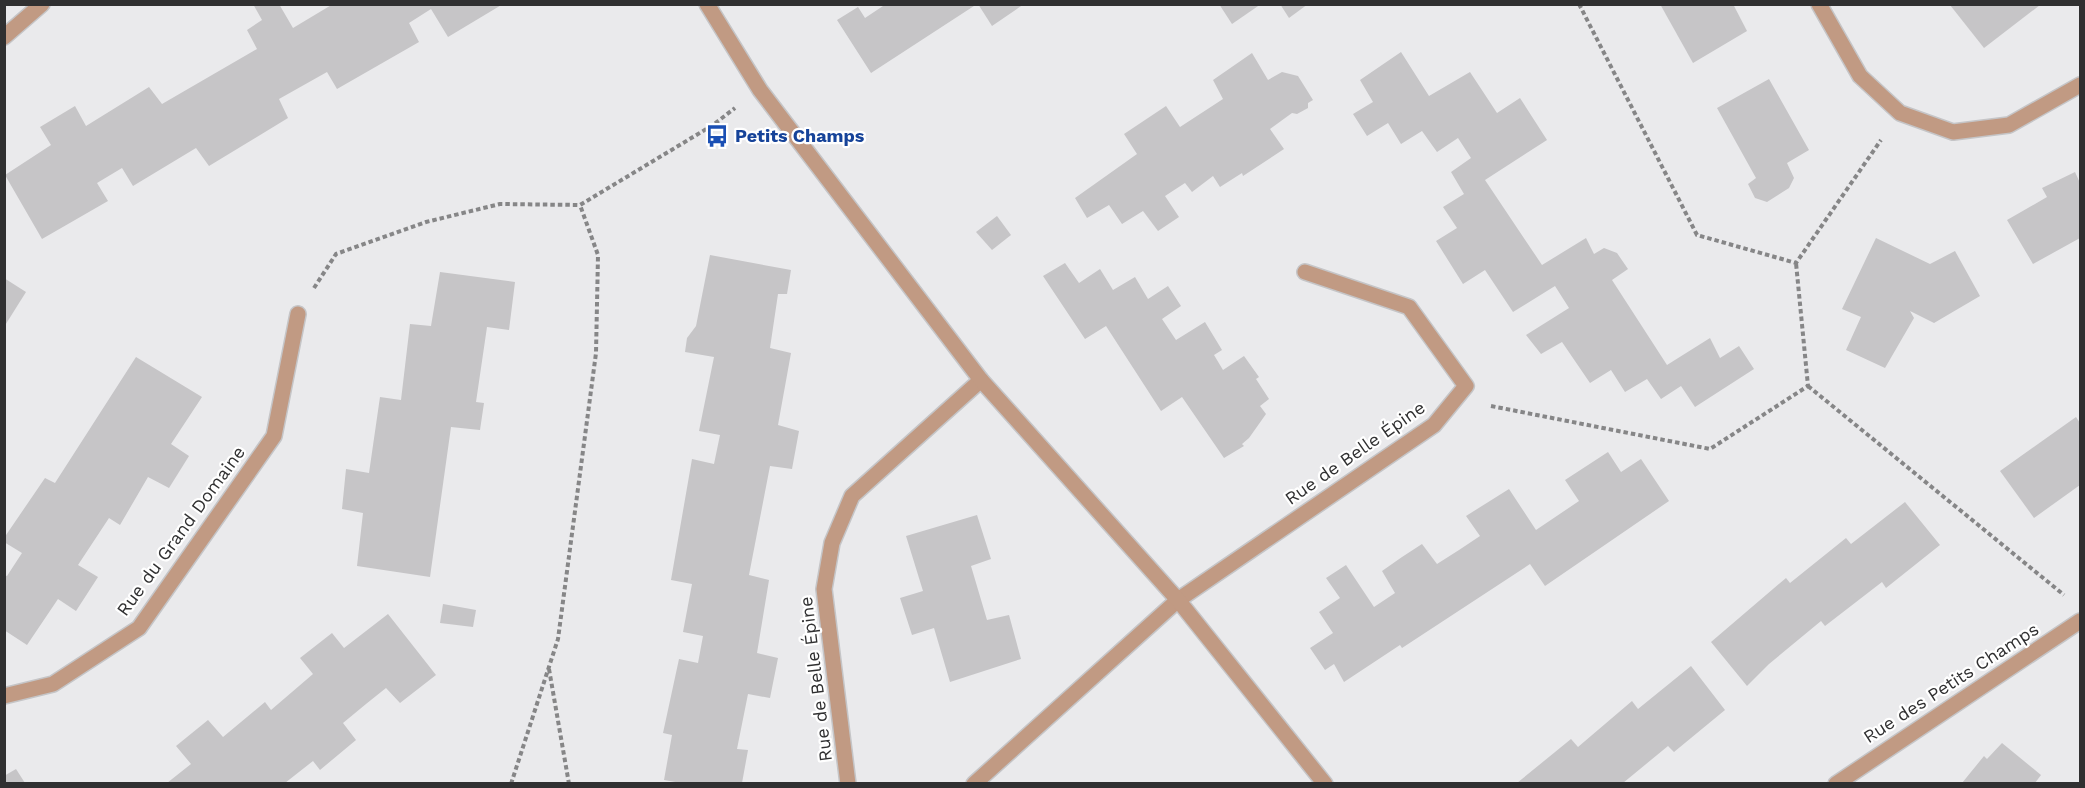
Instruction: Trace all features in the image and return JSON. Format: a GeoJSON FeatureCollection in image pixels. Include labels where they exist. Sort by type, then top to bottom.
{"type":"FeatureCollection","features":[{"type":"Feature","properties":{"kind":"street"},"geometry":{"type":"LineString","coordinates":[[4,37],[42,4]]}},
{"type":"Feature","properties":{"kind":"street"},"geometry":{"type":"LineString","coordinates":[[707,4],[760,90],[981,380],[1178,600],[1324,783]]}},
{"type":"Feature","properties":{"kind":"street"},"geometry":{"type":"LineString","coordinates":[[1819,4],[1860,76],[1900,112],[1953,132],[2009,124],[2080,85]]}},
{"type":"Feature","properties":{"kind":"street"},"geometry":{"type":"LineString","coordinates":[[1305,272],[1409,307],[1466,386],[1455,399]]}},
{"type":"Feature","properties":{"kind":"street","name":"Rue du Grand Domaine"},"geometry":{"type":"LineString","coordinates":[[4,696],[53,684],[139,628],[274,436],[298,314]]}},
{"type":"Feature","properties":{"kind":"street","name":"Rue de Belle Épine"},"geometry":{"type":"LineString","coordinates":[[848,783],[824,589],[832,543],[852,496],[981,380]]}},
{"type":"Feature","properties":{"kind":"street","name":"Rue de Belle Épine"},"geometry":{"type":"LineString","coordinates":[[974,783],[1178,600],[1434,425],[1455,399]]}},
{"type":"Feature","properties":{"kind":"street","name":"Rue des Petits Champs"},"geometry":{"type":"LineString","coordinates":[[1843,781],[2080,621]]}},
{"type":"Feature","properties":{"kind":"path"},"geometry":{"type":"LineString","coordinates":[[1579,4],[1697,235],[1796,263]]}},
{"type":"Feature","properties":{"kind":"path"},"geometry":{"type":"LineString","coordinates":[[298,314],[336,254],[426,222],[500,204],[580,205],[713,125],[760,90]]}},
{"type":"Feature","properties":{"kind":"path"},"geometry":{"type":"LineString","coordinates":[[1900,112],[1796,263],[1808,386],[2071,601]]}},
{"type":"Feature","properties":{"kind":"path"},"geometry":{"type":"LineString","coordinates":[[511,783],[558,639],[596,353],[598,255],[580,205]]}},
{"type":"Feature","properties":{"kind":"path"},"geometry":{"type":"LineString","coordinates":[[1455,399],[1710,449],[1808,386]]}},
{"type":"Feature","properties":{"kind":"path"},"geometry":{"type":"LineString","coordinates":[[549,668],[569,783]]}},
{"type":"Feature","properties":{"kind":"building"},"geometry":{"type":"Polygon","coordinates":[[[253,4],[279,4],[293,28],[333,4],[503,4],[448,37],[431,9],[409,23],[419,42],[337,89],[327,72],[279,99],[288,118],[209,166],[196,148],[133,186],[122,168],[97,183],[108,201],[42,239],[5,175],[51,145],[40,127],[75,106],[86,126],[149,87],[162,104],[257,49],[247,30],[262,20],[253,4]]]}},
{"type":"Feature","properties":{"kind":"building"},"geometry":{"type":"Polygon","coordinates":[[[886,4],[977,4],[871,73],[837,20],[858,7],[865,18],[886,4]]]}},
{"type":"Feature","properties":{"kind":"building"},"geometry":{"type":"Polygon","coordinates":[[[978,4],[1024,4],[992,26],[978,4]]]}},
{"type":"Feature","properties":{"kind":"building"},"geometry":{"type":"Polygon","coordinates":[[[1219,4],[1261,4],[1232,24],[1219,4]]]}},
{"type":"Feature","properties":{"kind":"building"},"geometry":{"type":"Polygon","coordinates":[[[1280,4],[1308,4],[1289,18],[1280,4]]]}},
{"type":"Feature","properties":{"kind":"building"},"geometry":{"type":"Polygon","coordinates":[[[1660,4],[1733,4],[1747,31],[1693,63],[1660,4]]]}},
{"type":"Feature","properties":{"kind":"building"},"geometry":{"type":"Polygon","coordinates":[[[1950,5],[2040,5],[1984,48],[1950,5]]]}},
{"type":"Feature","properties":{"kind":"building"},"geometry":{"type":"Polygon","coordinates":[[[1401,52],[1429,96],[1470,72],[1497,113],[1520,98],[1547,140],[1485,180],[1542,265],[1586,238],[1594,254],[1604,248],[1617,253],[1628,269],[1612,280],[1667,365],[1710,338],[1720,358],[1739,346],[1754,369],[1695,407],[1681,386],[1661,399],[1647,379],[1625,392],[1611,370],[1590,383],[1562,342],[1541,354],[1526,335],[1569,308],[1555,286],[1513,312],[1485,270],[1463,284],[1436,241],[1457,228],[1443,207],[1464,194],[1451,172],[1471,158],[1458,138],[1437,152],[1422,131],[1401,144],[1388,123],[1367,136],[1353,114],[1373,102],[1360,80],[1401,52]]]}},
{"type":"Feature","properties":{"kind":"building"},"geometry":{"type":"Polygon","coordinates":[[[1252,53],[1268,80],[1282,72],[1298,76],[1313,100],[1308,103],[1308,108],[1297,114],[1292,113],[1270,129],[1284,149],[1243,176],[1242,173],[1220,187],[1213,176],[1192,192],[1185,183],[1165,196],[1179,217],[1158,231],[1143,211],[1122,224],[1109,205],[1087,218],[1075,198],[1137,154],[1124,134],[1166,106],[1180,127],[1223,99],[1213,80],[1252,53]]]}},
{"type":"Feature","properties":{"kind":"building"},"geometry":{"type":"Polygon","coordinates":[[[1769,79],[1809,150],[1787,163],[1794,178],[1789,188],[1767,202],[1755,198],[1748,184],[1756,178],[1717,108],[1769,79]]]}},
{"type":"Feature","properties":{"kind":"building"},"geometry":{"type":"Polygon","coordinates":[[[2075,172],[2080,183],[2080,238],[2033,264],[2007,220],[2047,197],[2042,188],[2075,172]]]}},
{"type":"Feature","properties":{"kind":"building"},"geometry":{"type":"Polygon","coordinates":[[[997,216],[1011,235],[992,250],[976,232],[997,216]]]}},
{"type":"Feature","properties":{"kind":"building"},"geometry":{"type":"Polygon","coordinates":[[[1876,238],[1930,264],[1955,251],[1980,296],[1934,323],[1910,311],[1914,318],[1885,368],[1846,350],[1861,317],[1842,309],[1876,238]]]}},
{"type":"Feature","properties":{"kind":"building"},"geometry":{"type":"Polygon","coordinates":[[[710,255],[791,270],[787,294],[778,294],[770,348],[791,353],[778,425],[799,431],[792,469],[770,466],[749,575],[769,580],[757,653],[778,658],[770,698],[748,694],[737,749],[748,750],[742,783],[681,783],[664,780],[672,735],[663,733],[679,659],[698,663],[703,636],[683,632],[692,584],[671,580],[692,459],[714,464],[720,435],[699,431],[714,357],[685,352],[687,338],[696,326],[710,255]]]}},
{"type":"Feature","properties":{"kind":"building"},"geometry":{"type":"Polygon","coordinates":[[[1065,263],[1079,283],[1100,269],[1113,290],[1135,277],[1148,299],[1168,286],[1181,306],[1162,319],[1176,340],[1205,322],[1222,350],[1214,355],[1223,370],[1244,356],[1259,377],[1256,379],[1269,399],[1260,406],[1266,414],[1242,444],[1244,446],[1224,458],[1182,397],[1161,411],[1106,326],[1085,339],[1043,276],[1065,263]]]}},
{"type":"Feature","properties":{"kind":"building"},"geometry":{"type":"Polygon","coordinates":[[[440,272],[515,282],[509,330],[487,327],[476,402],[484,403],[480,430],[451,427],[430,577],[357,566],[363,513],[342,509],[346,469],[369,473],[380,397],[401,400],[410,324],[431,326],[440,272]]]}},
{"type":"Feature","properties":{"kind":"building"},"geometry":{"type":"Polygon","coordinates":[[[4,278],[26,292],[4,327],[4,278]]]}},
{"type":"Feature","properties":{"kind":"building"},"geometry":{"type":"Polygon","coordinates":[[[136,357],[202,397],[171,444],[189,456],[169,488],[148,477],[120,525],[109,518],[78,565],[98,577],[76,611],[58,599],[27,645],[4,630],[4,575],[7,576],[22,553],[4,542],[4,538],[45,478],[55,483],[136,357]]]}},
{"type":"Feature","properties":{"kind":"building"},"geometry":{"type":"Polygon","coordinates":[[[2076,417],[2080,423],[2080,485],[2034,518],[2000,471],[2076,417]]]}},
{"type":"Feature","properties":{"kind":"building"},"geometry":{"type":"Polygon","coordinates":[[[1608,452],[1621,472],[1641,459],[1669,501],[1545,586],[1530,564],[1402,648],[1400,645],[1344,682],[1334,664],[1325,670],[1310,648],[1333,633],[1319,612],[1340,598],[1326,578],[1346,565],[1374,607],[1395,593],[1382,571],[1402,557],[1422,544],[1437,564],[1480,536],[1466,516],[1509,489],[1536,530],[1579,501],[1565,480],[1608,452]]]}},
{"type":"Feature","properties":{"kind":"building"},"geometry":{"type":"Polygon","coordinates":[[[1905,502],[1940,545],[1886,588],[1882,582],[1825,626],[1821,621],[1769,664],[1747,686],[1711,642],[1786,578],[1790,583],[1846,538],[1851,544],[1905,502]]]}},
{"type":"Feature","properties":{"kind":"building"},"geometry":{"type":"Polygon","coordinates":[[[977,515],[991,559],[971,566],[987,620],[1009,615],[1021,659],[950,682],[934,628],[912,635],[900,598],[923,591],[906,536],[977,515]]]}},
{"type":"Feature","properties":{"kind":"building"},"geometry":{"type":"Polygon","coordinates":[[[443,604],[476,610],[473,627],[440,623],[443,604]]]}},
{"type":"Feature","properties":{"kind":"building"},"geometry":{"type":"Polygon","coordinates":[[[388,614],[436,675],[400,703],[386,688],[366,704],[343,723],[356,740],[320,770],[313,761],[285,783],[167,783],[191,764],[176,746],[208,720],[223,737],[265,702],[271,710],[313,674],[300,658],[332,633],[344,648],[388,614]]]}},
{"type":"Feature","properties":{"kind":"building"},"geometry":{"type":"Polygon","coordinates":[[[1691,666],[1725,710],[1674,752],[1668,746],[1623,783],[1517,783],[1571,739],[1578,747],[1632,701],[1638,709],[1691,666]]]}},
{"type":"Feature","properties":{"kind":"building"},"geometry":{"type":"Polygon","coordinates":[[[2002,743],[2041,775],[2035,783],[1962,783],[1984,756],[1987,759],[2002,743]]]}},
{"type":"Feature","properties":{"kind":"building"},"geometry":{"type":"Polygon","coordinates":[[[16,769],[25,783],[4,783],[4,776],[16,769]]]}},
{"type":"Feature","properties":{"kind":"place","name":"Petits Champs"},"geometry":{"type":"Point","coordinates":[717,136]}}]}
